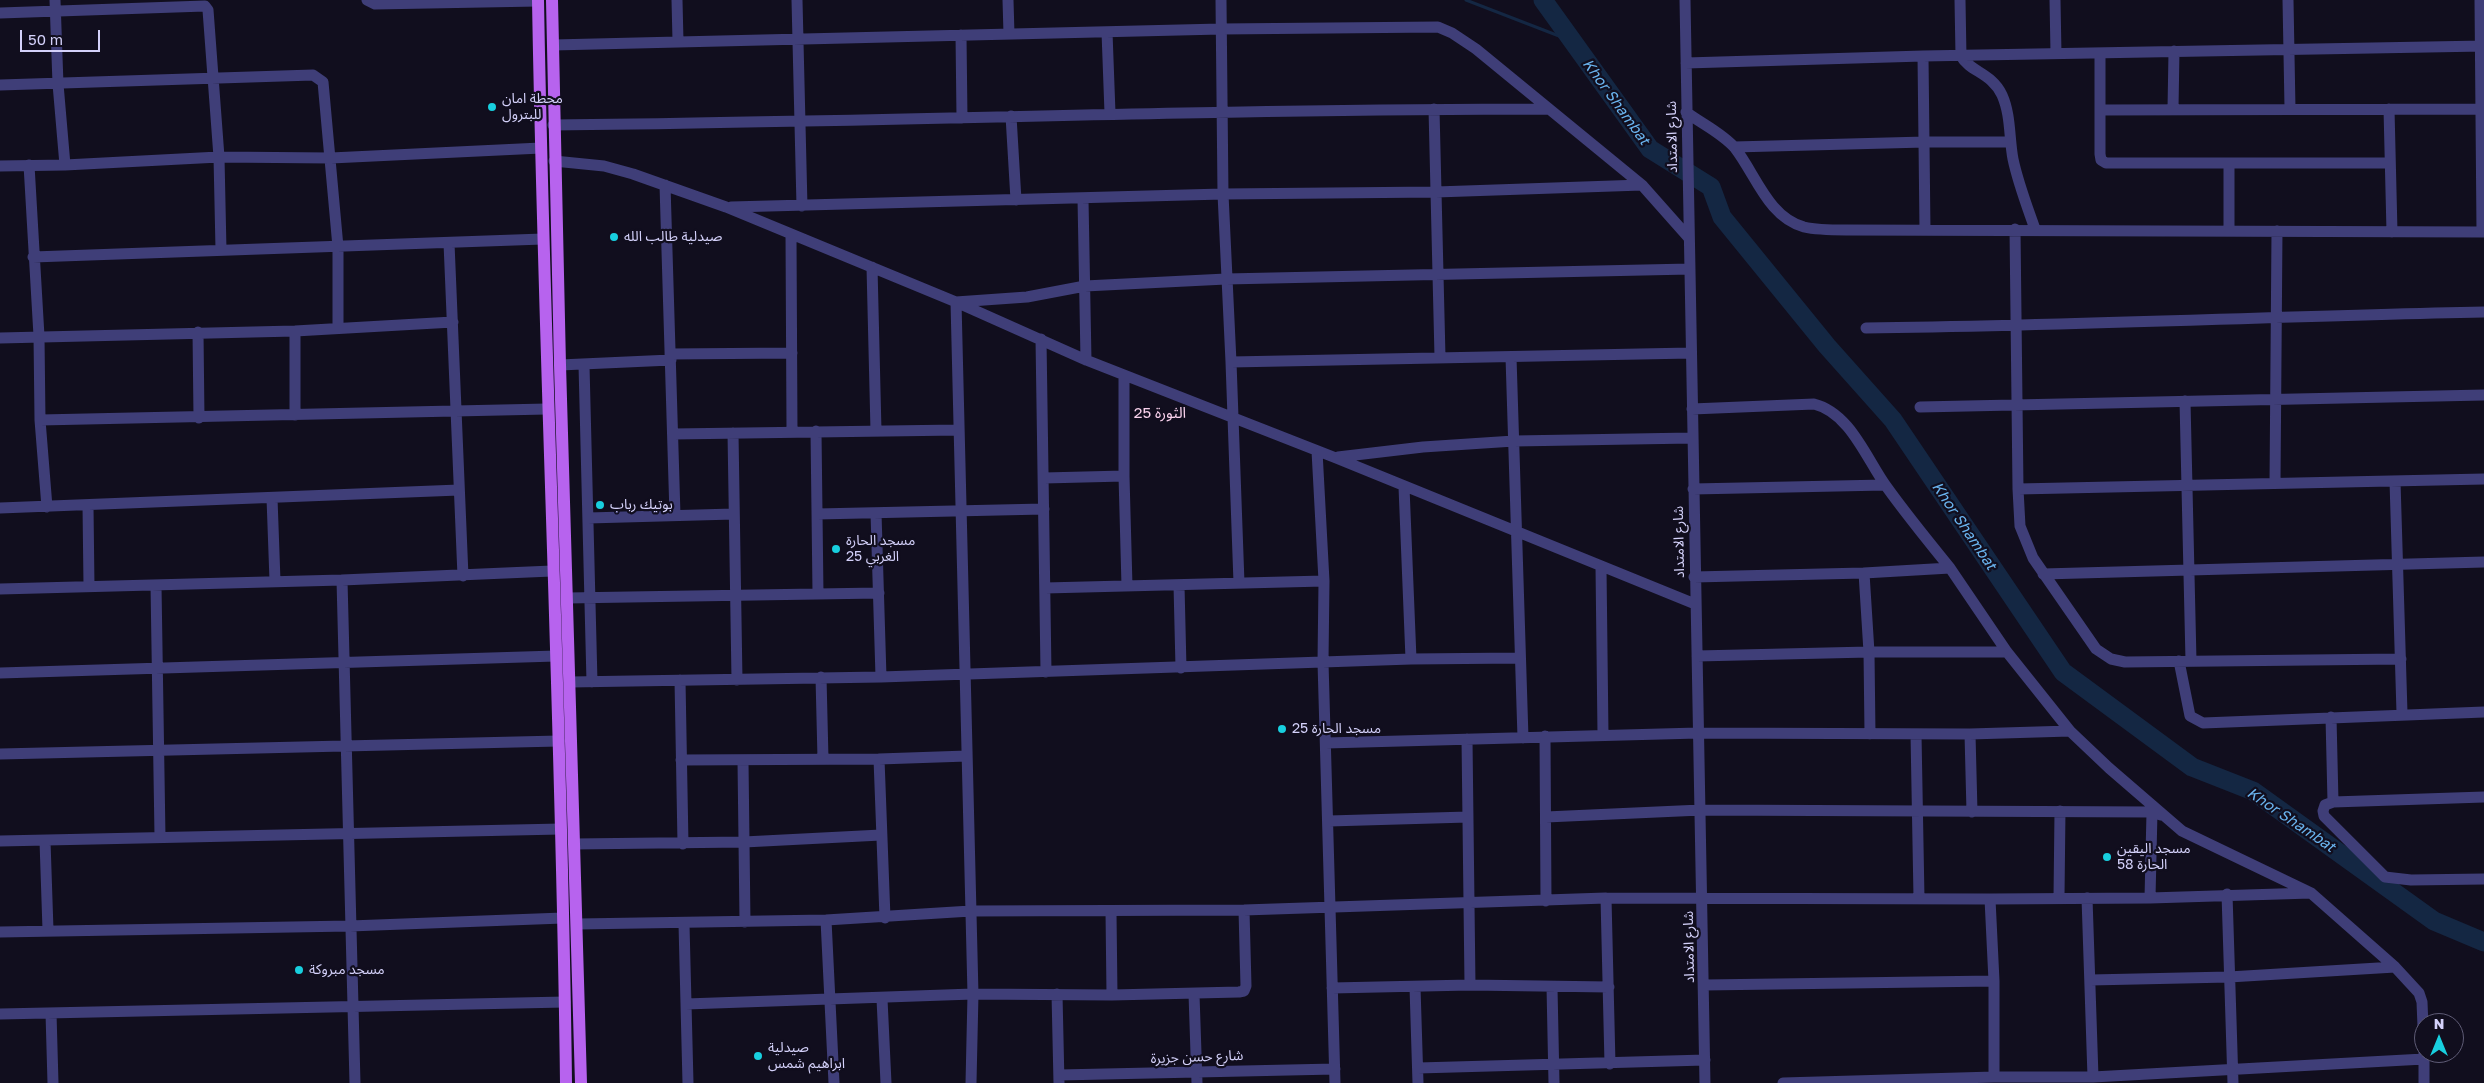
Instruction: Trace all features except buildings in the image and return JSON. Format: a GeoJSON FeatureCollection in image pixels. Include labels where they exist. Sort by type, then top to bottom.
{"type":"FeatureCollection","features":[{"type":"Feature","properties":{"kind":"main road"},"geometry":{"type":"LineString","coordinates":[[552,0],[553,125],[578,924],[581,1083]]}},
{"type":"Feature","properties":{"kind":"main road"},"geometry":{"type":"LineString","coordinates":[[538,1],[547,409],[564,918],[566,1083]]}},
{"type":"Feature","properties":{"kind":"street"},"geometry":{"type":"LineString","coordinates":[[367,0],[374,4],[538,1]]}},
{"type":"Feature","properties":{"kind":"street"},"geometry":{"type":"LineString","coordinates":[[677,0],[678,41]]}},
{"type":"Feature","properties":{"kind":"street"},"geometry":{"type":"LineString","coordinates":[[797,0],[802,206]]}},
{"type":"Feature","properties":{"kind":"street"},"geometry":{"type":"LineString","coordinates":[[1008,0],[1009,34]]}},
{"type":"Feature","properties":{"kind":"street"},"geometry":{"type":"LineString","coordinates":[[1221,0],[1226,279],[1239,583]]}},
{"type":"Feature","properties":{"kind":"street","name":"شارع الامتداد"},"geometry":{"type":"LineString","coordinates":[[1684,0],[1694,577],[1703,899],[1705,1083]]}},
{"type":"Feature","properties":{"kind":"street"},"geometry":{"type":"LineString","coordinates":[[1960,0],[1962,56],[1965,62],[1988,77],[2001,94],[2006,107],[2010,142],[2017,176],[2035,229]]}},
{"type":"Feature","properties":{"kind":"street"},"geometry":{"type":"LineString","coordinates":[[2055,0],[2056,54]]}},
{"type":"Feature","properties":{"kind":"street"},"geometry":{"type":"LineString","coordinates":[[2288,0],[2290,108]]}},
{"type":"Feature","properties":{"kind":"street"},"geometry":{"type":"LineString","coordinates":[[1686,112],[1723,136],[1734,148],[1768,200],[1789,220],[1803,227],[1846,230],[2035,229],[2483,232],[2480,0]]}},
{"type":"Feature","properties":{"kind":"street"},"geometry":{"type":"LineString","coordinates":[[0,13],[55,6],[206,6],[208,10],[219,157],[221,250]]}},
{"type":"Feature","properties":{"kind":"street"},"geometry":{"type":"LineString","coordinates":[[55,6],[58,84],[65,165]]}},
{"type":"Feature","properties":{"kind":"street"},"geometry":{"type":"LineString","coordinates":[[553,45],[1221,29],[1438,27],[1452,33],[1476,49],[1642,185],[1689,236]]}},
{"type":"Feature","properties":{"kind":"street"},"geometry":{"type":"LineString","coordinates":[[1107,32],[1110,113]]}},
{"type":"Feature","properties":{"kind":"street"},"geometry":{"type":"LineString","coordinates":[[961,35],[962,118]]}},
{"type":"Feature","properties":{"kind":"street"},"geometry":{"type":"LineString","coordinates":[[1686,63],[1923,56],[2482,46]]}},
{"type":"Feature","properties":{"kind":"street"},"geometry":{"type":"LineString","coordinates":[[2173,109],[2174,51]]}},
{"type":"Feature","properties":{"kind":"street"},"geometry":{"type":"LineString","coordinates":[[2100,53],[2100,154],[2101,160],[2106,162],[2229,164],[2390,163]]}},
{"type":"Feature","properties":{"kind":"street"},"geometry":{"type":"LineString","coordinates":[[1923,56],[1926,230]]}},
{"type":"Feature","properties":{"kind":"street"},"geometry":{"type":"LineString","coordinates":[[0,85],[214,80],[313,74],[319,77],[322,82],[331,158],[338,247],[338,328]]}},
{"type":"Feature","properties":{"kind":"street"},"geometry":{"type":"LineString","coordinates":[[2100,110],[2290,108],[2482,109]]}},
{"type":"Feature","properties":{"kind":"street"},"geometry":{"type":"LineString","coordinates":[[1434,109],[1440,357]]}},
{"type":"Feature","properties":{"kind":"street"},"geometry":{"type":"LineString","coordinates":[[553,125],[800,122],[1110,113],[1548,109]]}},
{"type":"Feature","properties":{"kind":"street"},"geometry":{"type":"LineString","coordinates":[[2389,109],[2392,232]]}},
{"type":"Feature","properties":{"kind":"street"},"geometry":{"type":"LineString","coordinates":[[1011,116],[1016,200]]}},
{"type":"Feature","properties":{"kind":"street"},"geometry":{"type":"LineString","coordinates":[[1734,148],[1925,142],[2010,142]]}},
{"type":"Feature","properties":{"kind":"street"},"geometry":{"type":"LineString","coordinates":[[0,166],[65,165],[219,157],[331,158],[541,148]]}},
{"type":"Feature","properties":{"kind":"street"},"geometry":{"type":"LineString","coordinates":[[554,161],[604,166],[726,207],[956,302],[1086,360],[1336,458],[1695,604]]}},
{"type":"Feature","properties":{"kind":"street"},"geometry":{"type":"LineString","coordinates":[[2229,164],[2229,231]]}},
{"type":"Feature","properties":{"kind":"street"},"geometry":{"type":"LineString","coordinates":[[29,165],[39,336],[40,420],[47,507]]}},
{"type":"Feature","properties":{"kind":"street"},"geometry":{"type":"LineString","coordinates":[[665,185],[676,516]]}},
{"type":"Feature","properties":{"kind":"street"},"geometry":{"type":"LineString","coordinates":[[726,207],[1224,194],[1436,192],[1642,185]]}},
{"type":"Feature","properties":{"kind":"street"},"geometry":{"type":"LineString","coordinates":[[1083,199],[1086,360]]}},
{"type":"Feature","properties":{"kind":"street"},"geometry":{"type":"LineString","coordinates":[[2015,229],[2020,526],[2029,549],[2044,574],[2096,649],[2111,659],[2125,662],[2401,659]]}},
{"type":"Feature","properties":{"kind":"street"},"geometry":{"type":"LineString","coordinates":[[2275,483],[2277,231]]}},
{"type":"Feature","properties":{"kind":"street"},"geometry":{"type":"LineString","coordinates":[[791,234],[792,431]]}},
{"type":"Feature","properties":{"kind":"street"},"geometry":{"type":"LineString","coordinates":[[33,257],[543,239]]}},
{"type":"Feature","properties":{"kind":"street"},"geometry":{"type":"LineString","coordinates":[[450,243],[463,576]]}},
{"type":"Feature","properties":{"kind":"street"},"geometry":{"type":"LineString","coordinates":[[872,267],[876,431]]}},
{"type":"Feature","properties":{"kind":"street"},"geometry":{"type":"LineString","coordinates":[[956,302],[1028,297],[1085,286],[1226,279],[1690,269]]}},
{"type":"Feature","properties":{"kind":"street"},"geometry":{"type":"LineString","coordinates":[[956,302],[973,994],[971,1083]]}},
{"type":"Feature","properties":{"kind":"street"},"geometry":{"type":"LineString","coordinates":[[1866,328],[2016,327],[2276,316],[2484,312]]}},
{"type":"Feature","properties":{"kind":"street"},"geometry":{"type":"LineString","coordinates":[[0,338],[295,331],[453,322]]}},
{"type":"Feature","properties":{"kind":"street"},"geometry":{"type":"LineString","coordinates":[[295,331],[295,415]]}},
{"type":"Feature","properties":{"kind":"street"},"geometry":{"type":"LineString","coordinates":[[198,332],[199,418]]}},
{"type":"Feature","properties":{"kind":"street"},"geometry":{"type":"LineString","coordinates":[[1041,339],[1046,672]]}},
{"type":"Feature","properties":{"kind":"street"},"geometry":{"type":"LineString","coordinates":[[560,365],[584,365],[671,357],[792,353]]}},
{"type":"Feature","properties":{"kind":"street"},"geometry":{"type":"LineString","coordinates":[[1231,362],[1691,353]]}},
{"type":"Feature","properties":{"kind":"street"},"geometry":{"type":"LineString","coordinates":[[1511,357],[1523,738]]}},
{"type":"Feature","properties":{"kind":"street"},"geometry":{"type":"LineString","coordinates":[[584,365],[592,682]]}},
{"type":"Feature","properties":{"kind":"street"},"geometry":{"type":"LineString","coordinates":[[1124,375],[1127,586]]}},
{"type":"Feature","properties":{"kind":"street"},"geometry":{"type":"LineString","coordinates":[[1920,407],[2017,407],[2185,401],[2484,395]]}},
{"type":"Feature","properties":{"kind":"street"},"geometry":{"type":"LineString","coordinates":[[2185,401],[2188,569],[2185,661],[2190,716],[2203,723],[2402,713],[2484,712]]}},
{"type":"Feature","properties":{"kind":"street"},"geometry":{"type":"LineString","coordinates":[[1692,409],[1814,404],[1823,406],[1846,426],[1885,485],[1950,568],[2007,652],[2070,731],[2156,814],[2203,842],[2311,893],[2395,967],[2419,993],[2422,1013]]}},
{"type":"Feature","properties":{"kind":"street"},"geometry":{"type":"LineString","coordinates":[[40,420],[547,409]]}},
{"type":"Feature","properties":{"kind":"street"},"geometry":{"type":"LineString","coordinates":[[673,434],[958,430]]}},
{"type":"Feature","properties":{"kind":"street"},"geometry":{"type":"LineString","coordinates":[[816,431],[818,594]]}},
{"type":"Feature","properties":{"kind":"street"},"geometry":{"type":"LineString","coordinates":[[733,433],[737,680]]}},
{"type":"Feature","properties":{"kind":"street"},"geometry":{"type":"LineString","coordinates":[[1336,458],[1423,447],[1514,441],[1692,438]]}},
{"type":"Feature","properties":{"kind":"street"},"geometry":{"type":"LineString","coordinates":[[1317,451],[1324,581],[1323,662],[1335,1083]]}},
{"type":"Feature","properties":{"kind":"street"},"geometry":{"type":"LineString","coordinates":[[1044,478],[1124,476]]}},
{"type":"Feature","properties":{"kind":"street"},"geometry":{"type":"LineString","coordinates":[[2018,489],[2484,479]]}},
{"type":"Feature","properties":{"kind":"street"},"geometry":{"type":"LineString","coordinates":[[2395,481],[2402,713]]}},
{"type":"Feature","properties":{"kind":"street"},"geometry":{"type":"LineString","coordinates":[[1693,490],[1885,485]]}},
{"type":"Feature","properties":{"kind":"street"},"geometry":{"type":"LineString","coordinates":[[1404,487],[1411,659]]}},
{"type":"Feature","properties":{"kind":"street"},"geometry":{"type":"LineString","coordinates":[[0,508],[459,490]]}},
{"type":"Feature","properties":{"kind":"street"},"geometry":{"type":"LineString","coordinates":[[272,498],[274,581]]}},
{"type":"Feature","properties":{"kind":"street"},"geometry":{"type":"LineString","coordinates":[[88,506],[89,586]]}},
{"type":"Feature","properties":{"kind":"street"},"geometry":{"type":"LineString","coordinates":[[817,514],[1044,509]]}},
{"type":"Feature","properties":{"kind":"street"},"geometry":{"type":"LineString","coordinates":[[876,513],[881,678]]}},
{"type":"Feature","properties":{"kind":"street"},"geometry":{"type":"LineString","coordinates":[[588,518],[734,514]]}},
{"type":"Feature","properties":{"kind":"street"},"geometry":{"type":"LineString","coordinates":[[2044,574],[2484,562]]}},
{"type":"Feature","properties":{"kind":"street"},"geometry":{"type":"LineString","coordinates":[[1601,567],[1603,735]]}},
{"type":"Feature","properties":{"kind":"street"},"geometry":{"type":"LineString","coordinates":[[1694,577],[1864,573],[1950,568]]}},
{"type":"Feature","properties":{"kind":"street"},"geometry":{"type":"LineString","coordinates":[[0,589],[342,580],[552,571]]}},
{"type":"Feature","properties":{"kind":"street"},"geometry":{"type":"LineString","coordinates":[[1864,573],[1869,652],[1870,734]]}},
{"type":"Feature","properties":{"kind":"street"},"geometry":{"type":"LineString","coordinates":[[342,580],[348,747],[350,926],[355,1083]]}},
{"type":"Feature","properties":{"kind":"street"},"geometry":{"type":"LineString","coordinates":[[1045,588],[1324,581]]}},
{"type":"Feature","properties":{"kind":"street"},"geometry":{"type":"LineString","coordinates":[[156,584],[160,838]]}},
{"type":"Feature","properties":{"kind":"street"},"geometry":{"type":"LineString","coordinates":[[1179,585],[1181,668]]}},
{"type":"Feature","properties":{"kind":"street"},"geometry":{"type":"LineString","coordinates":[[567,598],[879,593]]}},
{"type":"Feature","properties":{"kind":"street"},"geometry":{"type":"LineString","coordinates":[[1697,656],[1869,652],[2007,652]]}},
{"type":"Feature","properties":{"kind":"street"},"geometry":{"type":"LineString","coordinates":[[0,673],[556,656]]}},
{"type":"Feature","properties":{"kind":"street"},"geometry":{"type":"LineString","coordinates":[[570,682],[881,678],[1411,659],[1519,658]]}},
{"type":"Feature","properties":{"kind":"street"},"geometry":{"type":"LineString","coordinates":[[821,678],[823,759]]}},
{"type":"Feature","properties":{"kind":"street"},"geometry":{"type":"LineString","coordinates":[[680,680],[683,844]]}},
{"type":"Feature","properties":{"kind":"street"},"geometry":{"type":"LineString","coordinates":[[2331,717],[2333,802]]}},
{"type":"Feature","properties":{"kind":"street"},"geometry":{"type":"LineString","coordinates":[[1326,743],[1698,733],[1970,734],[2070,731]]}},
{"type":"Feature","properties":{"kind":"street"},"geometry":{"type":"LineString","coordinates":[[1916,734],[1919,898]]}},
{"type":"Feature","properties":{"kind":"street"},"geometry":{"type":"LineString","coordinates":[[1970,734],[1972,812]]}},
{"type":"Feature","properties":{"kind":"street"},"geometry":{"type":"LineString","coordinates":[[1546,736],[1546,901]]}},
{"type":"Feature","properties":{"kind":"street"},"geometry":{"type":"LineString","coordinates":[[1467,739],[1470,985]]}},
{"type":"Feature","properties":{"kind":"street"},"geometry":{"type":"LineString","coordinates":[[0,754],[559,741]]}},
{"type":"Feature","properties":{"kind":"street"},"geometry":{"type":"LineString","coordinates":[[681,760],[743,761],[967,756]]}},
{"type":"Feature","properties":{"kind":"street"},"geometry":{"type":"LineString","coordinates":[[879,759],[885,918]]}},
{"type":"Feature","properties":{"kind":"street"},"geometry":{"type":"LineString","coordinates":[[743,761],[745,922]]}},
{"type":"Feature","properties":{"kind":"street"},"geometry":{"type":"LineString","coordinates":[[2484,797],[2333,802],[2325,805],[2323,811],[2324,816],[2385,877],[2411,880],[2484,879]]}},
{"type":"Feature","properties":{"kind":"street"},"geometry":{"type":"LineString","coordinates":[[1546,818],[1700,810],[2156,814]]}},
{"type":"Feature","properties":{"kind":"street"},"geometry":{"type":"LineString","coordinates":[[2058,897],[2060,812]]}},
{"type":"Feature","properties":{"kind":"street"},"geometry":{"type":"LineString","coordinates":[[2150,898],[2156,814]]}},
{"type":"Feature","properties":{"kind":"street"},"geometry":{"type":"LineString","coordinates":[[1329,821],[1468,817]]}},
{"type":"Feature","properties":{"kind":"street"},"geometry":{"type":"LineString","coordinates":[[0,841],[561,829]]}},
{"type":"Feature","properties":{"kind":"street"},"geometry":{"type":"LineString","coordinates":[[574,844],[683,844],[881,835]]}},
{"type":"Feature","properties":{"kind":"street"},"geometry":{"type":"LineString","coordinates":[[46,841],[48,930]]}},
{"type":"Feature","properties":{"kind":"street"},"geometry":{"type":"LineString","coordinates":[[578,924],[684,924],[826,920],[885,918],[971,911],[1111,912],[1244,910],[1606,898],[2150,898],[2228,894],[2311,893]]}},
{"type":"Feature","properties":{"kind":"street"},"geometry":{"type":"LineString","coordinates":[[2228,894],[2232,1083]]}},
{"type":"Feature","properties":{"kind":"street"},"geometry":{"type":"LineString","coordinates":[[1606,898],[1610,1064]]}},
{"type":"Feature","properties":{"kind":"street"},"geometry":{"type":"LineString","coordinates":[[2087,898],[2093,1077]]}},
{"type":"Feature","properties":{"kind":"street"},"geometry":{"type":"LineString","coordinates":[[1990,899],[1994,981],[1994,1077]]}},
{"type":"Feature","properties":{"kind":"street"},"geometry":{"type":"LineString","coordinates":[[686,1004],[882,999],[973,994],[1112,995],[1244,991],[1246,986],[1244,910]]}},
{"type":"Feature","properties":{"kind":"street"},"geometry":{"type":"LineString","coordinates":[[1111,912],[1112,995]]}},
{"type":"Feature","properties":{"kind":"street"},"geometry":{"type":"LineString","coordinates":[[0,932],[350,926],[564,918]]}},
{"type":"Feature","properties":{"kind":"street"},"geometry":{"type":"LineString","coordinates":[[826,920],[834,1083]]}},
{"type":"Feature","properties":{"kind":"street"},"geometry":{"type":"LineString","coordinates":[[684,924],[688,1083]]}},
{"type":"Feature","properties":{"kind":"street"},"geometry":{"type":"LineString","coordinates":[[2090,980],[2229,977],[2395,967]]}},
{"type":"Feature","properties":{"kind":"street"},"geometry":{"type":"LineString","coordinates":[[1704,985],[1994,981]]}},
{"type":"Feature","properties":{"kind":"street"},"geometry":{"type":"LineString","coordinates":[[1332,988],[1470,985],[1609,987]]}},
{"type":"Feature","properties":{"kind":"street"},"geometry":{"type":"LineString","coordinates":[[1415,987],[1418,1083]]}},
{"type":"Feature","properties":{"kind":"street"},"geometry":{"type":"LineString","coordinates":[[1552,987],[1554,1083]]}},
{"type":"Feature","properties":{"kind":"street"},"geometry":{"type":"LineString","coordinates":[[1058,994],[1059,1079]]}},
{"type":"Feature","properties":{"kind":"street"},"geometry":{"type":"LineString","coordinates":[[1194,994],[1197,1078]]}},
{"type":"Feature","properties":{"kind":"street"},"geometry":{"type":"LineString","coordinates":[[882,999],[886,1083]]}},
{"type":"Feature","properties":{"kind":"street"},"geometry":{"type":"LineString","coordinates":[[0,1014],[565,1002]]}},
{"type":"Feature","properties":{"kind":"street"},"geometry":{"type":"LineString","coordinates":[[51,1014],[53,1083]]}},
{"type":"Feature","properties":{"kind":"street"},"geometry":{"type":"LineString","coordinates":[[1783,1083],[1994,1077],[2093,1077],[2414,1056]]}},
{"type":"Feature","properties":{"kind":"street"},"geometry":{"type":"LineString","coordinates":[[1418,1068],[1705,1060]]}},
{"type":"Feature","properties":{"kind":"street"},"geometry":{"type":"LineString","coordinates":[[2424,1063],[2424,1083]]}},
{"type":"Feature","properties":{"kind":"street","name":"شارع حسن جزيرة"},"geometry":{"type":"LineString","coordinates":[[1059,1079],[1197,1078],[1335,1069]]}},
{"type":"Feature","properties":{"kind":"waterway"},"geometry":{"type":"LineString","coordinates":[[1466,0],[1572,41]]}},
{"type":"Feature","properties":{"kind":"waterway","name":"Khor Shambat"},"geometry":{"type":"LineString","coordinates":[[1543,0],[1650,149],[1711,187],[1722,217],[1827,346],[1893,420],[2063,672],[2192,767],[2253,791],[2434,921],[2484,942]]}},
{"type":"Feature","properties":{"kind":"place","name":"محطة امان للبترول"},"geometry":{"type":"Point","coordinates":[492,107]}},
{"type":"Feature","properties":{"kind":"place","name":"صيدلية طالب الله"},"geometry":{"type":"Point","coordinates":[614,237]}},
{"type":"Feature","properties":{"kind":"place","name":"بوتيك رباب"},"geometry":{"type":"Point","coordinates":[600,505]}},
{"type":"Feature","properties":{"kind":"place","name":"مسجد الحارة 25 الغربي"},"geometry":{"type":"Point","coordinates":[836,549]}},
{"type":"Feature","properties":{"kind":"place","name":"مسجد الحارة 25"},"geometry":{"type":"Point","coordinates":[1282,729]}},
{"type":"Feature","properties":{"kind":"place","name":"مسجد اليقين الحارة 58"},"geometry":{"type":"Point","coordinates":[2107,857]}},
{"type":"Feature","properties":{"kind":"place","name":"مسجد مبروكة"},"geometry":{"type":"Point","coordinates":[299,970]}},
{"type":"Feature","properties":{"kind":"place","name":"صيدلية ابراهيم شمس"},"geometry":{"type":"Point","coordinates":[758,1056]}},
{"type":"Feature","properties":{"kind":"district","name":"الثورة 25"},"geometry":{"type":"Point","coordinates":[1160,413]}}]}
